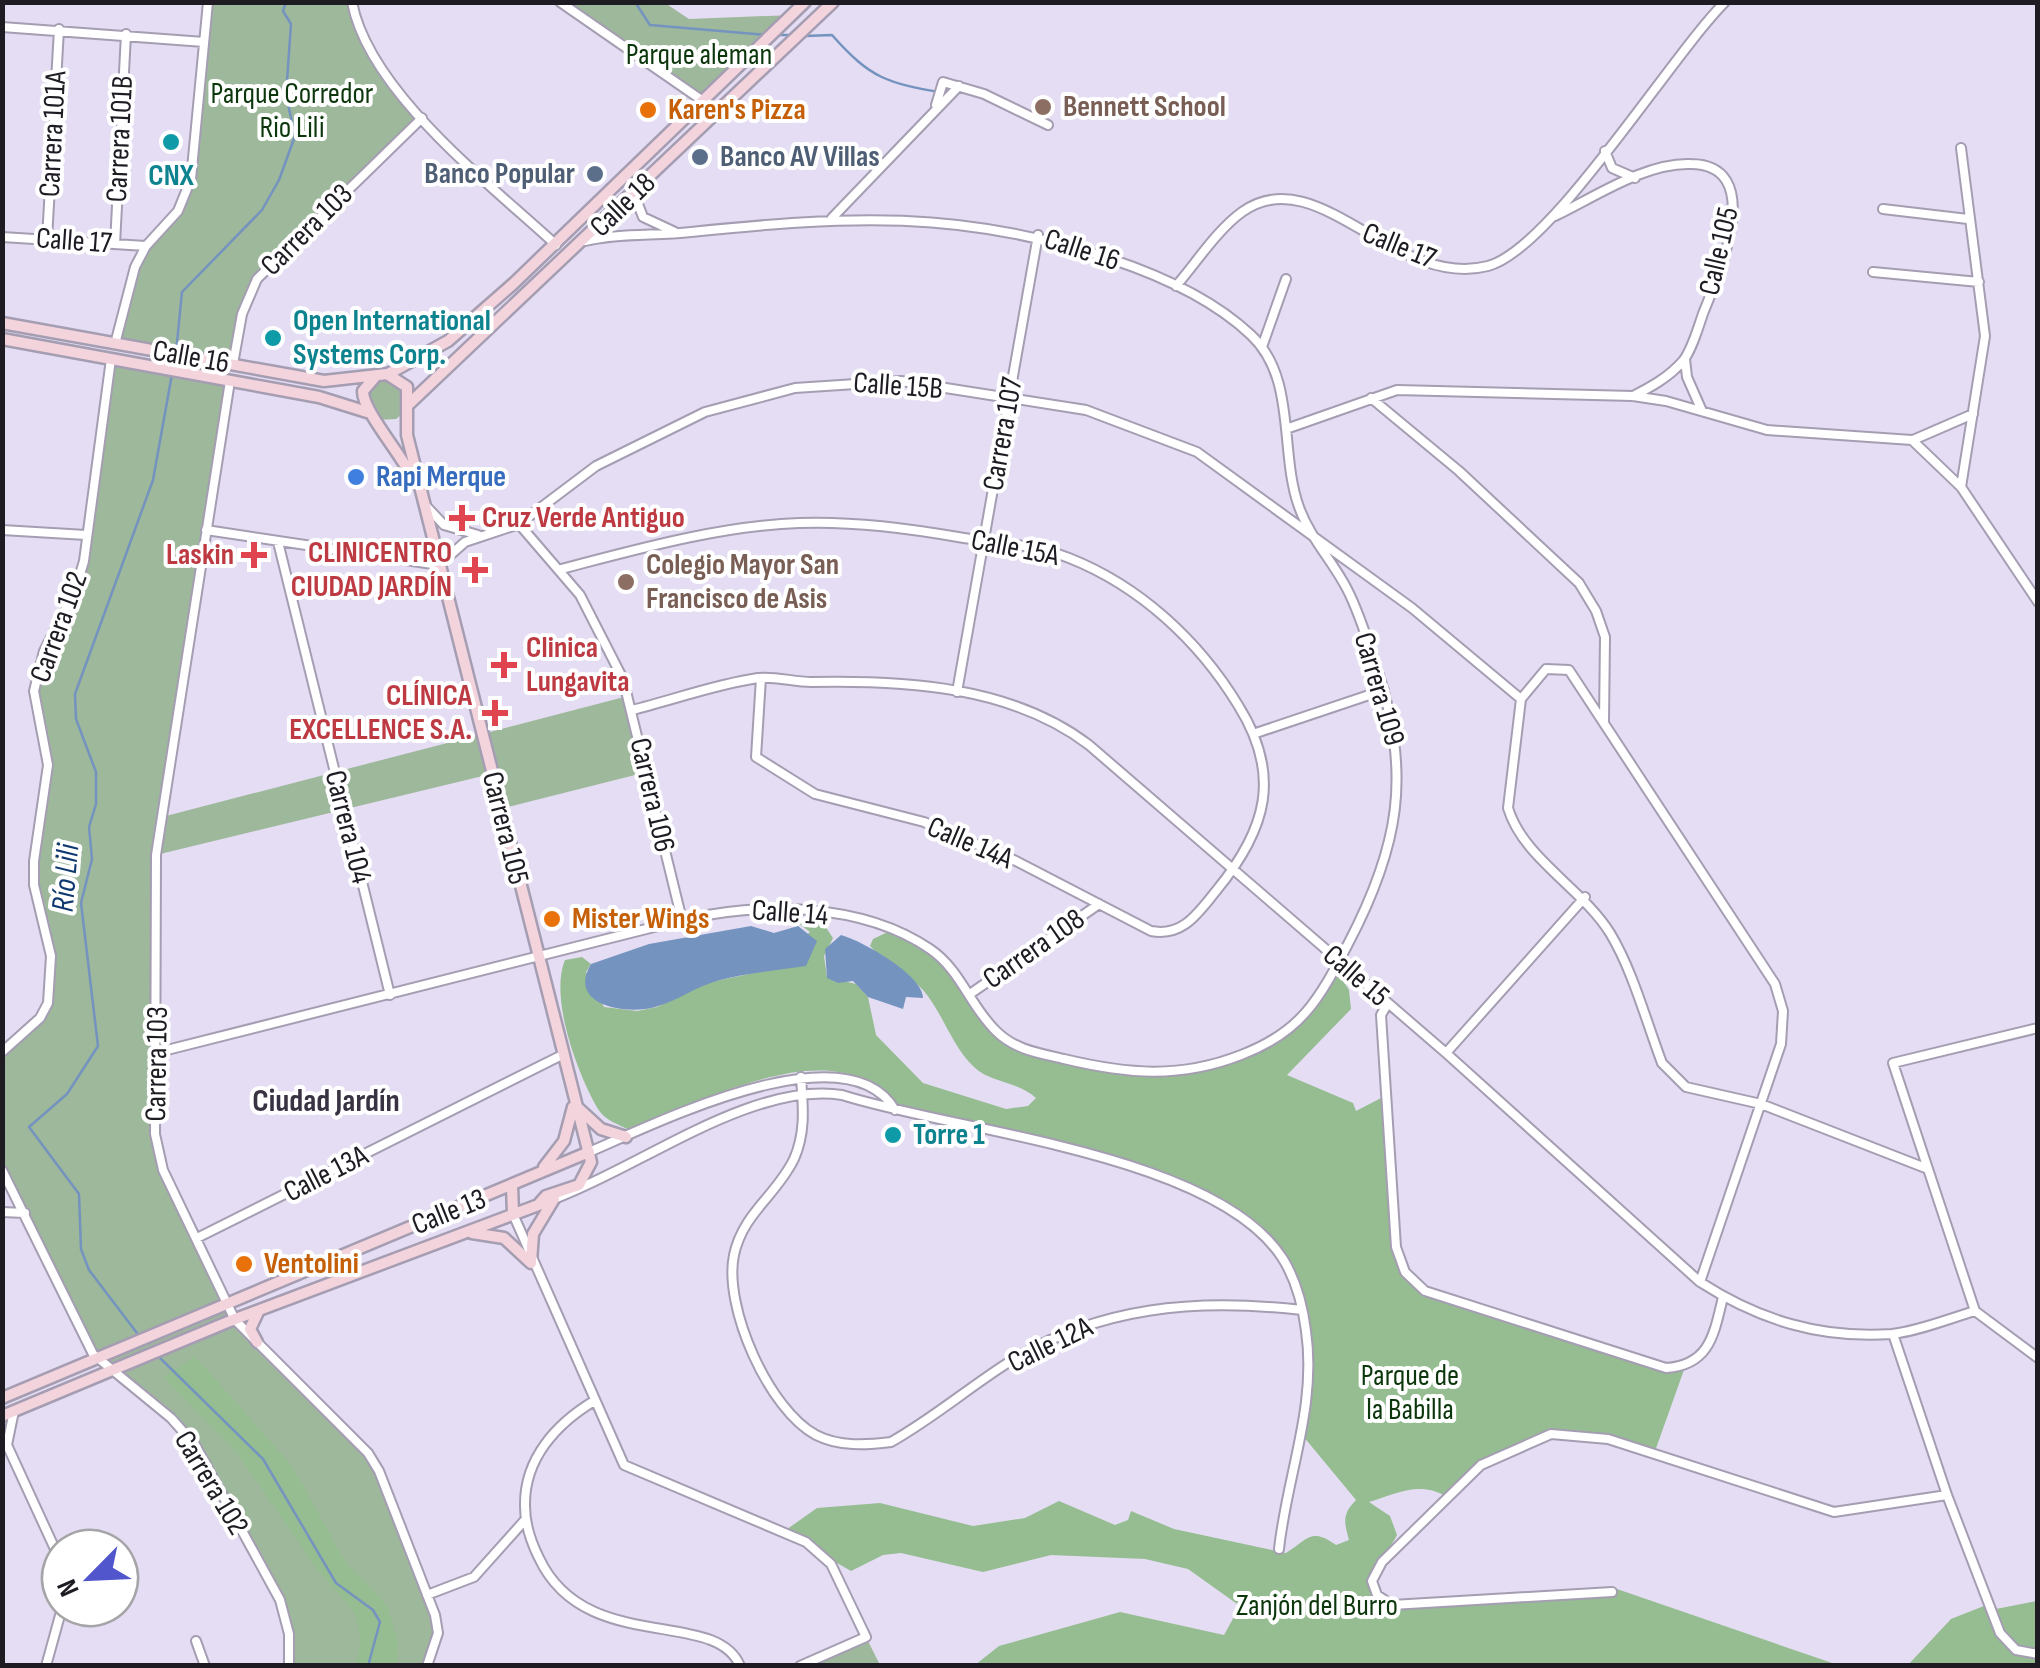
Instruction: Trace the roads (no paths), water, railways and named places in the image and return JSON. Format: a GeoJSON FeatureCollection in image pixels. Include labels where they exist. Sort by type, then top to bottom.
{"type":"FeatureCollection","features":[{"type":"Feature","properties":{"kind":"main road","name":"Calle 18"},"geometry":{"type":"LineString","coordinates":[[383,374],[448,341],[556,245],[804,2]]}},
{"type":"Feature","properties":{"kind":"main road","name":"Calle 18"},"geometry":{"type":"LineString","coordinates":[[408,407],[833,2]]}},
{"type":"Feature","properties":{"kind":"main road","name":"Calle 16"},"geometry":{"type":"LineString","coordinates":[[2,324],[324,381],[383,374]]}},
{"type":"Feature","properties":{"kind":"main road","name":"Calle 16"},"geometry":{"type":"LineString","coordinates":[[2,339],[319,397],[370,414]]}},
{"type":"Feature","properties":{"kind":"main road"},"geometry":{"type":"LineString","coordinates":[[383,374],[407,387],[408,407],[390,421],[370,414],[363,391],[383,374]]}},
{"type":"Feature","properties":{"kind":"main road","name":"Carrera 105"},"geometry":{"type":"LineString","coordinates":[[408,407],[407,435],[589,1152]]}},
{"type":"Feature","properties":{"kind":"main road","name":"Carrera 105"},"geometry":{"type":"LineString","coordinates":[[370,414],[400,451],[424,502]]}},
{"type":"Feature","properties":{"kind":"main road"},"geometry":{"type":"LineString","coordinates":[[574,1102],[590,1122],[626,1136]]}},
{"type":"Feature","properties":{"kind":"main road"},"geometry":{"type":"LineString","coordinates":[[538,1173],[564,1141],[574,1102]]}},
{"type":"Feature","properties":{"kind":"main road"},"geometry":{"type":"LineString","coordinates":[[538,1205],[546,1196],[584,1180],[590,1167],[589,1152]]}},
{"type":"Feature","properties":{"kind":"main road","name":"Calle 13"},"geometry":{"type":"LineString","coordinates":[[2,1398],[589,1152]]}},
{"type":"Feature","properties":{"kind":"main road"},"geometry":{"type":"LineString","coordinates":[[512,1186],[513,1214]]}},
{"type":"Feature","properties":{"kind":"main road"},"geometry":{"type":"LineString","coordinates":[[532,1263],[533,1234],[554,1199]]}},
{"type":"Feature","properties":{"kind":"main road","name":"Calle 13"},"geometry":{"type":"LineString","coordinates":[[8,1414],[235,1320],[554,1199]]}},
{"type":"Feature","properties":{"kind":"main road"},"geometry":{"type":"LineString","coordinates":[[461,1234],[480,1232],[504,1238],[532,1263]]}},
{"type":"Feature","properties":{"kind":"main road"},"geometry":{"type":"LineString","coordinates":[[257,1342],[250,1324],[258,1311]]}},
{"type":"Feature","properties":{"kind":"street"},"geometry":{"type":"LineString","coordinates":[[115,344],[125,294],[146,246],[178,211],[191,179],[208,2]]}},
{"type":"Feature","properties":{"kind":"street"},"geometry":{"type":"LineString","coordinates":[[352,2],[370,56],[422,118],[556,245]]}},
{"type":"Feature","properties":{"kind":"street"},"geometry":{"type":"LineString","coordinates":[[560,2],[703,102]]}},
{"type":"Feature","properties":{"kind":"street","name":"Calle 17"},"geometry":{"type":"LineString","coordinates":[[1176,286],[1239,214],[1278,196],[1312,203],[1387,248],[1427,263],[1466,268],[1488,266],[1512,256],[1551,218],[1726,2]]}},
{"type":"Feature","properties":{"kind":"street"},"geometry":{"type":"LineString","coordinates":[[2,27],[204,42]]}},
{"type":"Feature","properties":{"kind":"street","name":"Carrera 101A"},"geometry":{"type":"LineString","coordinates":[[47,240],[58,29]]}},
{"type":"Feature","properties":{"kind":"street","name":"Carrera 101B"},"geometry":{"type":"LineString","coordinates":[[115,244],[126,34]]}},
{"type":"Feature","properties":{"kind":"street"},"geometry":{"type":"LineString","coordinates":[[936,103],[938,86],[943,82],[953,91],[1048,125]]}},
{"type":"Feature","properties":{"kind":"street"},"geometry":{"type":"LineString","coordinates":[[832,218],[936,103],[953,91]]}},
{"type":"Feature","properties":{"kind":"street","name":"Carrera 103"},"geometry":{"type":"LineString","coordinates":[[233,364],[242,314],[257,278],[422,118]]}},
{"type":"Feature","properties":{"kind":"street"},"geometry":{"type":"LineString","coordinates":[[1961,148],[1985,336],[1961,487]]}},
{"type":"Feature","properties":{"kind":"street"},"geometry":{"type":"LineString","coordinates":[[1605,151],[1612,168],[1635,178]]}},
{"type":"Feature","properties":{"kind":"street","name":"Calle 105"},"geometry":{"type":"LineString","coordinates":[[1551,218],[1635,178],[1674,165],[1694,163],[1724,178],[1732,194],[1734,214],[1721,270],[1685,358],[1656,384],[1632,396]]}},
{"type":"Feature","properties":{"kind":"street"},"geometry":{"type":"LineString","coordinates":[[634,194],[643,217],[679,233]]}},
{"type":"Feature","properties":{"kind":"street"},"geometry":{"type":"LineString","coordinates":[[1884,209],[1968,220]]}},
{"type":"Feature","properties":{"kind":"street","name":"Calle 16"},"geometry":{"type":"LineString","coordinates":[[584,241],[832,218],[932,220],[1038,235],[1176,286],[1226,316],[1262,347],[1279,386],[1293,486],[1312,538]]}},
{"type":"Feature","properties":{"kind":"street","name":"Carrera 107"},"geometry":{"type":"LineString","coordinates":[[957,692],[1038,235]]}},
{"type":"Feature","properties":{"kind":"street","name":"Calle 17"},"geometry":{"type":"LineString","coordinates":[[2,237],[146,246]]}},
{"type":"Feature","properties":{"kind":"street"},"geometry":{"type":"LineString","coordinates":[[1873,272],[1979,282]]}},
{"type":"Feature","properties":{"kind":"street"},"geometry":{"type":"LineString","coordinates":[[1262,347],[1286,279]]}},
{"type":"Feature","properties":{"kind":"street"},"geometry":{"type":"LineString","coordinates":[[1685,358],[1693,395],[1702,412]]}},
{"type":"Feature","properties":{"kind":"street","name":"Carrera 102"},"geometry":{"type":"LineString","coordinates":[[2,1052],[40,1018],[48,1003],[51,956],[34,885],[34,861],[48,765],[34,692],[44,651],[75,591],[111,359]]}},
{"type":"Feature","properties":{"kind":"street","name":"Carrera 103"},"geometry":{"type":"LineString","coordinates":[[230,380],[156,855],[155,1134],[163,1170],[235,1320],[368,1453],[427,1595],[438,1633],[427,1666]]}},
{"type":"Feature","properties":{"kind":"street","name":"Calle 15B"},"geometry":{"type":"LineString","coordinates":[[439,565],[465,542],[519,524],[623,450],[705,412],[753,396],[850,381],[901,381],[1086,410],[1196,452],[1241,480],[1312,538]]}},
{"type":"Feature","properties":{"kind":"street"},"geometry":{"type":"LineString","coordinates":[[1286,429],[1371,398],[1414,389],[1632,396],[1767,430],[1912,440],[1973,414]]}},
{"type":"Feature","properties":{"kind":"street"},"geometry":{"type":"LineString","coordinates":[[1371,398],[1459,471],[1578,583],[1596,610],[1606,638],[1604,720]]}},
{"type":"Feature","properties":{"kind":"street"},"geometry":{"type":"LineString","coordinates":[[1912,440],[1961,487],[2038,602]]}},
{"type":"Feature","properties":{"kind":"street"},"geometry":{"type":"LineString","coordinates":[[424,502],[444,525],[482,535]]}},
{"type":"Feature","properties":{"kind":"street","name":"Calle 15A"},"geometry":{"type":"LineString","coordinates":[[561,569],[669,542],[799,523],[920,530],[1070,559],[1122,586],[1172,623],[1218,672],[1256,733],[1264,760],[1265,792],[1261,816],[1234,869]]}},
{"type":"Feature","properties":{"kind":"street","name":"Carrera 106"},"geometry":{"type":"LineString","coordinates":[[519,524],[561,569],[603,636],[632,710],[682,920]]}},
{"type":"Feature","properties":{"kind":"street"},"geometry":{"type":"LineString","coordinates":[[2,530],[86,534]]}},
{"type":"Feature","properties":{"kind":"street"},"geometry":{"type":"LineString","coordinates":[[206,530],[439,565]]}},
{"type":"Feature","properties":{"kind":"street"},"geometry":{"type":"LineString","coordinates":[[1312,538],[1412,608],[1521,699]]}},
{"type":"Feature","properties":{"kind":"street","name":"Carrera 109"},"geometry":{"type":"LineString","coordinates":[[1312,538],[1346,588],[1396,725],[1398,804],[1374,895],[1339,962]]}},
{"type":"Feature","properties":{"kind":"street","name":"Carrera 104"},"geometry":{"type":"LineString","coordinates":[[278,542],[390,995]]}},
{"type":"Feature","properties":{"kind":"street"},"geometry":{"type":"LineString","coordinates":[[1700,1282],[1760,1104],[1781,1044],[1783,1011],[1775,984],[1604,720],[1569,670],[1562,666],[1546,670],[1521,699],[1508,808],[1521,838],[1585,897],[1612,936],[1662,1063],[1673,1078],[1686,1087],[1760,1104],[1928,1170]]}},
{"type":"Feature","properties":{"kind":"street","name":"Calle 15"},"geometry":{"type":"LineString","coordinates":[[632,710],[761,678],[808,682],[888,680],[1030,709],[1060,723],[1234,869],[1446,1052],[1700,1282],[1796,1329],[1893,1334],[1975,1312]]}},
{"type":"Feature","properties":{"kind":"street","name":"Calle 14A"},"geometry":{"type":"LineString","coordinates":[[761,678],[756,758],[815,794],[924,822],[1016,861],[1151,932],[1176,931],[1191,922],[1234,869]]}},
{"type":"Feature","properties":{"kind":"street"},"geometry":{"type":"LineString","coordinates":[[1256,733],[1384,690]]}},
{"type":"Feature","properties":{"kind":"street"},"geometry":{"type":"LineString","coordinates":[[1446,1052],[1585,897]]}},
{"type":"Feature","properties":{"kind":"street","name":"Carrera 108"},"geometry":{"type":"LineString","coordinates":[[970,994],[1099,904]]}},
{"type":"Feature","properties":{"kind":"street","name":"Calle 14"},"geometry":{"type":"LineString","coordinates":[[158,1052],[682,920],[765,908],[837,915],[916,940],[938,954],[994,1030],[1015,1046],[1117,1072],[1182,1072],[1245,1054],[1293,1028],[1306,1017],[1339,962]]}},
{"type":"Feature","properties":{"kind":"street"},"geometry":{"type":"LineString","coordinates":[[1388,1003],[1381,1015],[1396,1247],[1406,1272],[1425,1291],[1666,1368],[1685,1367],[1703,1356],[1712,1344],[1723,1296]]}},
{"type":"Feature","properties":{"kind":"street"},"geometry":{"type":"LineString","coordinates":[[2038,1028],[1893,1063],[1975,1312],[2038,1358]]}},
{"type":"Feature","properties":{"kind":"street","name":"Calle 13A"},"geometry":{"type":"LineString","coordinates":[[198,1238],[562,1055]]}},
{"type":"Feature","properties":{"kind":"street"},"geometry":{"type":"LineString","coordinates":[[801,1077],[802,1092]]}},
{"type":"Feature","properties":{"kind":"street","name":"Calle 13"},"geometry":{"type":"LineString","coordinates":[[589,1152],[767,1082],[801,1077],[826,1077],[870,1089],[887,1097],[895,1110]]}},
{"type":"Feature","properties":{"kind":"street","name":"Calle 13"},"geometry":{"type":"LineString","coordinates":[[554,1199],[604,1180],[705,1127],[764,1102],[802,1092],[842,1094],[1175,1179],[1220,1203],[1260,1234],[1281,1256],[1302,1310]]}},
{"type":"Feature","properties":{"kind":"street","name":"Calle 12A"},"geometry":{"type":"LineString","coordinates":[[802,1092],[804,1120],[796,1154],[784,1176],[747,1218],[733,1260],[733,1282],[744,1330],[765,1377],[782,1404],[818,1436],[844,1443],[891,1442],[1020,1356],[1111,1317],[1209,1302],[1302,1310]]}},
{"type":"Feature","properties":{"kind":"street","name":"Carrera 102"},"geometry":{"type":"LineString","coordinates":[[2,1170],[96,1359],[170,1418],[194,1445],[280,1600],[288,1634],[289,1666]]}},
{"type":"Feature","properties":{"kind":"street"},"geometry":{"type":"LineString","coordinates":[[2,1212],[25,1213]]}},
{"type":"Feature","properties":{"kind":"street"},"geometry":{"type":"LineString","coordinates":[[513,1214],[624,1465],[806,1542],[824,1556],[839,1577],[866,1638],[800,1666]]}},
{"type":"Feature","properties":{"kind":"street"},"geometry":{"type":"LineString","coordinates":[[1279,1548],[1308,1388],[1302,1310]]}},
{"type":"Feature","properties":{"kind":"street"},"geometry":{"type":"LineString","coordinates":[[1893,1334],[1946,1495],[2000,1633],[2016,1650],[2038,1654]]}},
{"type":"Feature","properties":{"kind":"street"},"geometry":{"type":"LineString","coordinates":[[594,1401],[566,1418],[547,1440],[524,1495],[525,1520],[546,1571],[577,1602],[612,1621],[692,1632],[714,1641],[740,1666]]}},
{"type":"Feature","properties":{"kind":"street"},"geometry":{"type":"LineString","coordinates":[[8,1414],[5,1444],[45,1528]]}},
{"type":"Feature","properties":{"kind":"street"},"geometry":{"type":"LineString","coordinates":[[1612,1592],[1392,1605],[1377,1595],[1372,1580],[1382,1562],[1481,1465],[1551,1434],[1608,1439],[1834,1512],[1946,1495]]}},
{"type":"Feature","properties":{"kind":"street"},"geometry":{"type":"LineString","coordinates":[[427,1595],[474,1577],[525,1520]]}},
{"type":"Feature","properties":{"kind":"street"},"geometry":{"type":"LineString","coordinates":[[46,1666],[56,1628]]}},
{"type":"Feature","properties":{"kind":"street"},"geometry":{"type":"LineString","coordinates":[[196,1641],[204,1666]]}},
{"type":"Feature","properties":{"kind":"water"},"geometry":{"type":"Polygon","coordinates":[[[751,926],[774,933],[798,926],[817,941],[806,966],[720,980],[643,1009],[603,1004],[587,990],[585,978],[591,964],[649,944],[751,926]]]}},
{"type":"Feature","properties":{"kind":"water"},"geometry":{"type":"Polygon","coordinates":[[[841,935],[903,970],[921,989],[923,998],[906,997],[903,1009],[868,997],[853,981],[838,983],[827,978],[825,949],[841,935]]]}},
{"type":"Feature","properties":{"kind":"waterway","name":"Río Lili"},"geometry":{"type":"LineString","coordinates":[[176,352],[182,292],[262,210],[279,180],[295,136],[286,95],[291,24],[283,11],[286,2]]}},
{"type":"Feature","properties":{"kind":"waterway"},"geometry":{"type":"LineString","coordinates":[[635,2],[650,25],[767,35]]}},
{"type":"Feature","properties":{"kind":"waterway"},"geometry":{"type":"LineString","coordinates":[[775,35],[792,35]]}},
{"type":"Feature","properties":{"kind":"waterway"},"geometry":{"type":"LineString","coordinates":[[805,36],[832,35],[881,77],[944,93]]}},
{"type":"Feature","properties":{"kind":"waterway","name":"Río Lili"},"geometry":{"type":"LineString","coordinates":[[140,1337],[89,1270],[81,1249],[79,1194],[29,1127],[67,1094],[98,1046],[81,903],[92,859],[89,827],[96,804],[96,772],[76,719],[75,694],[153,480],[172,374]]}},
{"type":"Feature","properties":{"kind":"waterway","name":"Río Lili"},"geometry":{"type":"LineString","coordinates":[[156,1354],[263,1459],[336,1583],[373,1610],[380,1622],[368,1666]]}},
{"type":"Feature","properties":{"kind":"place","name":"Bennett School"},"geometry":{"type":"Point","coordinates":[1043,107]}},
{"type":"Feature","properties":{"kind":"place","name":"Karen's Pizza"},"geometry":{"type":"Point","coordinates":[648,110]}},
{"type":"Feature","properties":{"kind":"place","name":"CNX"},"geometry":{"type":"Point","coordinates":[171,142]}},
{"type":"Feature","properties":{"kind":"place","name":"Banco AV Villas"},"geometry":{"type":"Point","coordinates":[700,157]}},
{"type":"Feature","properties":{"kind":"place","name":"Banco Popular"},"geometry":{"type":"Point","coordinates":[595,174]}},
{"type":"Feature","properties":{"kind":"place","name":"Open International Systems Corp."},"geometry":{"type":"Point","coordinates":[273,338]}},
{"type":"Feature","properties":{"kind":"place","name":"Rapi Merque"},"geometry":{"type":"Point","coordinates":[356,477]}},
{"type":"Feature","properties":{"kind":"place","name":"Cruz Verde Antiguo"},"geometry":{"type":"Point","coordinates":[462,518]}},
{"type":"Feature","properties":{"kind":"place","name":"Laskin"},"geometry":{"type":"Point","coordinates":[254,555]}},
{"type":"Feature","properties":{"kind":"place","name":"CLINICENTRO CIUDAD JARDÍN"},"geometry":{"type":"Point","coordinates":[475,570]}},
{"type":"Feature","properties":{"kind":"place","name":"Colegio Mayor San Francisco de Asis"},"geometry":{"type":"Point","coordinates":[626,582]}},
{"type":"Feature","properties":{"kind":"place","name":"Clinica Lungavita"},"geometry":{"type":"Point","coordinates":[504,665]}},
{"type":"Feature","properties":{"kind":"place","name":"CLÍNICA EXCELLENCE S.A."},"geometry":{"type":"Point","coordinates":[495,713]}},
{"type":"Feature","properties":{"kind":"place","name":"Mister Wings"},"geometry":{"type":"Point","coordinates":[552,919]}},
{"type":"Feature","properties":{"kind":"place","name":"Torre 1"},"geometry":{"type":"Point","coordinates":[893,1135]}},
{"type":"Feature","properties":{"kind":"place","name":"Ventolini"},"geometry":{"type":"Point","coordinates":[244,1264]}},
{"type":"Feature","properties":{"kind":"district","name":"Ciudad Jardín"},"geometry":{"type":"Point","coordinates":[326,1101]}},
{"type":"Feature","properties":{"kind":"park label","name":"Parque aleman"},"geometry":{"type":"Point","coordinates":[699,55]}},
{"type":"Feature","properties":{"kind":"park label","name":"Parque Corredor Rio Lili"},"geometry":{"type":"Point","coordinates":[292,111]}},
{"type":"Feature","properties":{"kind":"park label","name":"Parque de la Babilla"},"geometry":{"type":"Point","coordinates":[1410,1393]}},
{"type":"Feature","properties":{"kind":"park label","name":"Zanjón del Burro"},"geometry":{"type":"Point","coordinates":[1317,1606]}}]}
